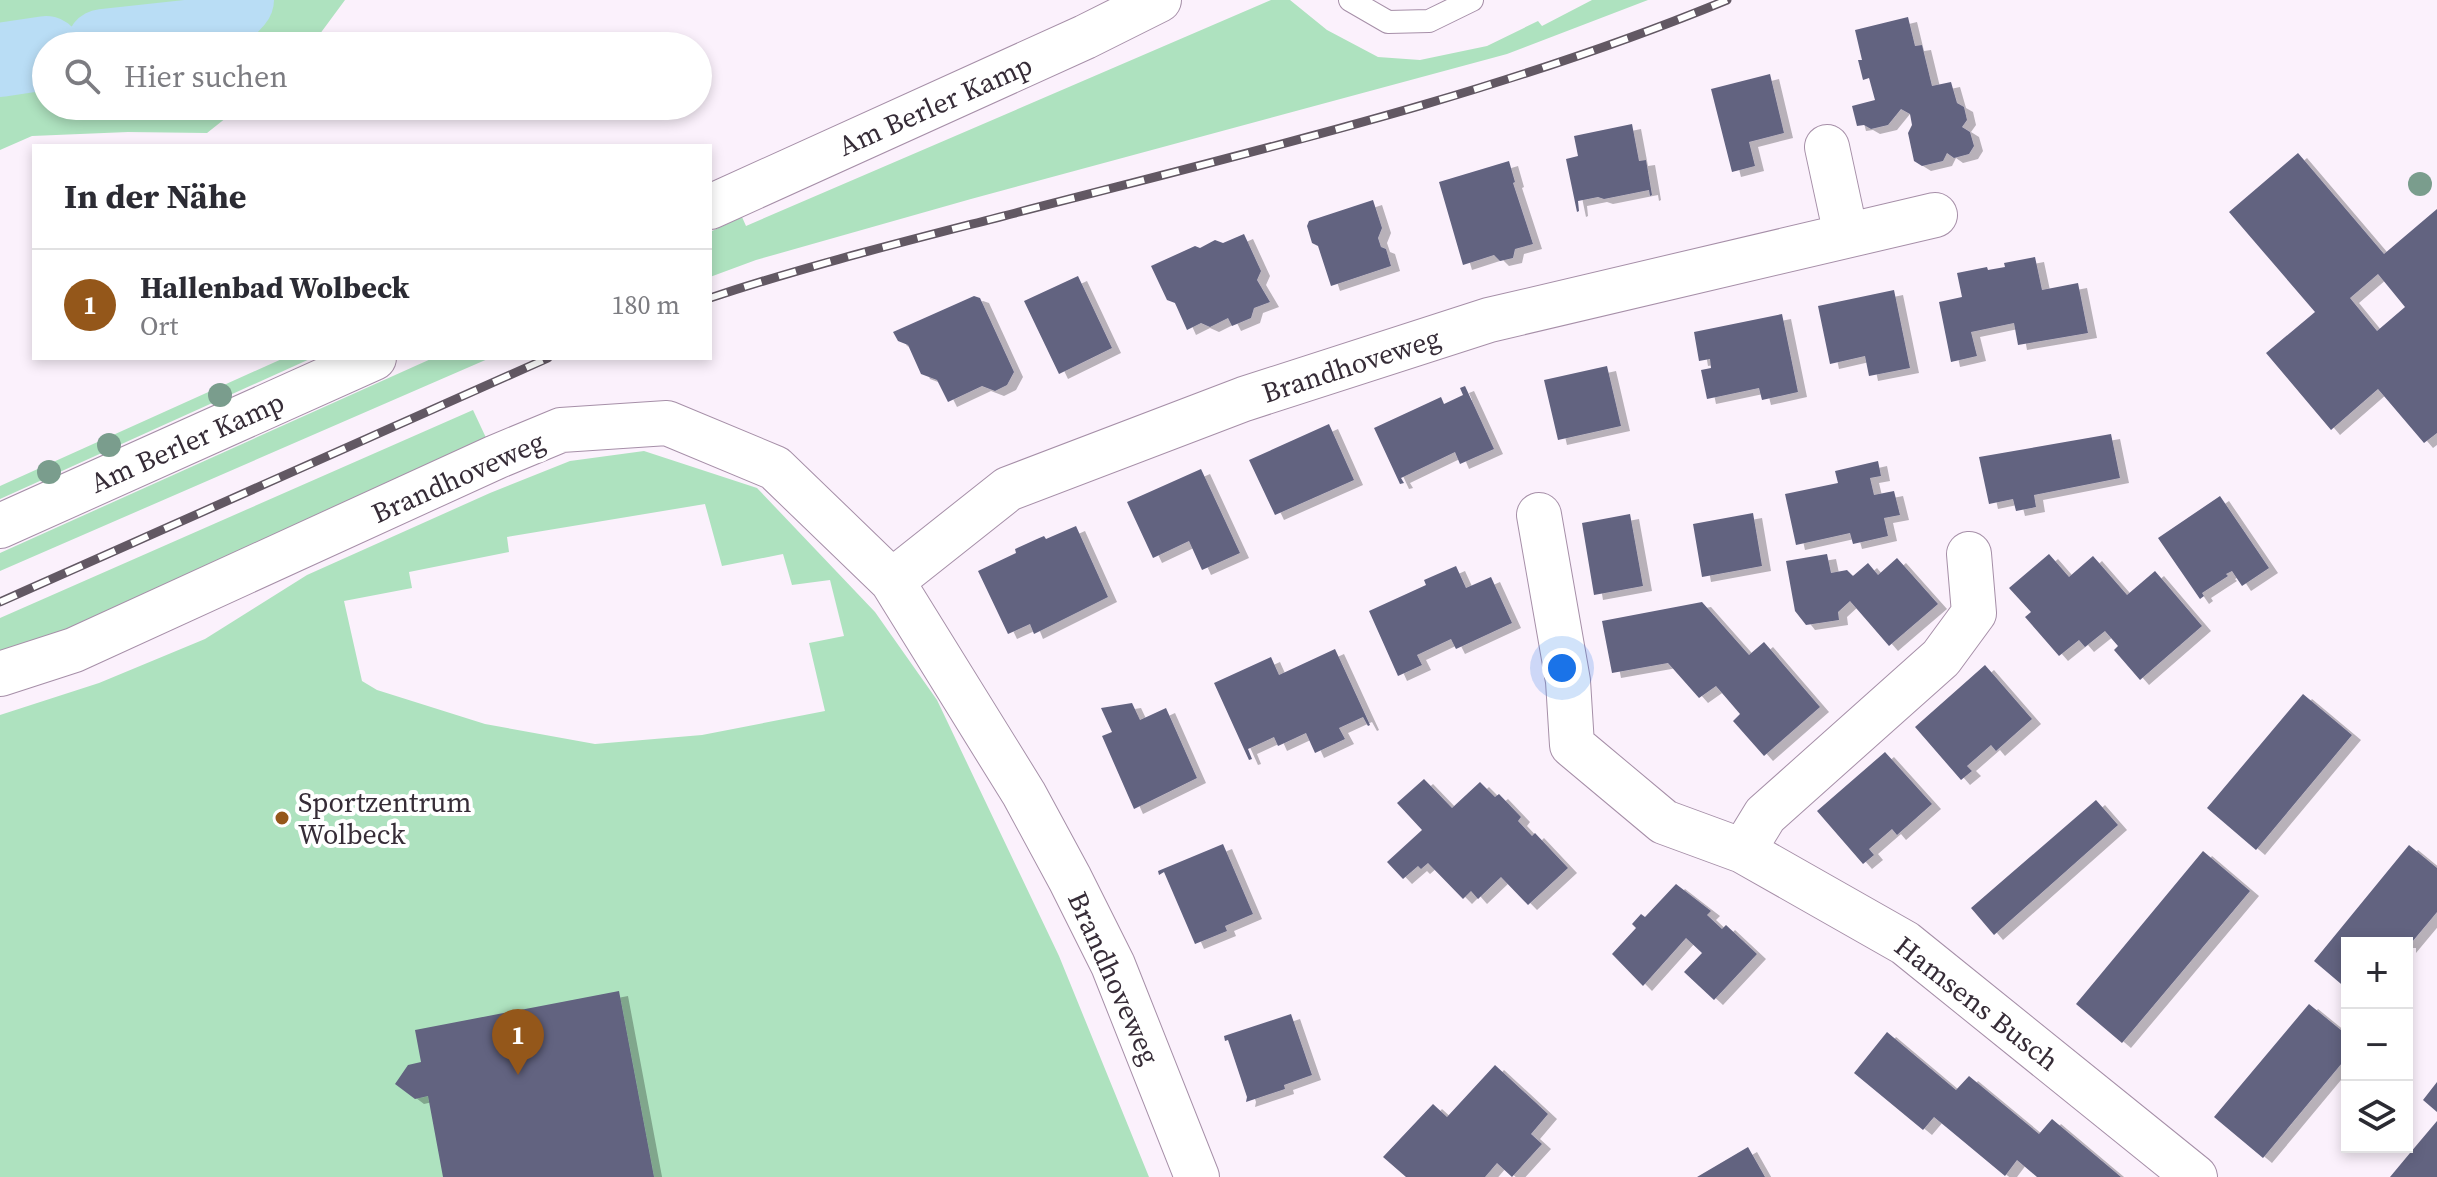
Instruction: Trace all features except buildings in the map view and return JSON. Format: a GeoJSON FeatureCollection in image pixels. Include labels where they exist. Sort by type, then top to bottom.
{"type":"FeatureCollection","features":[{"type":"Feature","properties":{"kind":"street","name":"Am Berler Kamp"},"geometry":{"type":"LineString","coordinates":[[712,206],[1085,37],[1159,0]]}},
{"type":"Feature","properties":{"kind":"street"},"geometry":{"type":"LineString","coordinates":[[1827,147],[1846,235]]}},
{"type":"Feature","properties":{"kind":"street","name":"Brandhoveweg"},"geometry":{"type":"LineString","coordinates":[[892,581],[1008,489],[1244,399],[1489,320],[1935,215]]}},
{"type":"Feature","properties":{"kind":"street","name":"Am Berler Kamp"},"geometry":{"type":"LineString","coordinates":[[0,526],[370,360]]}},
{"type":"Feature","properties":{"kind":"street","name":"Brandhoveweg"},"geometry":{"type":"LineString","coordinates":[[0,674],[74,650],[561,430],[667,423],[775,468],[892,581],[1024,794],[1118,977],[1197,1177]]}},
{"type":"Feature","properties":{"kind":"street","name":"Hamsens Busch"},"geometry":{"type":"LineString","coordinates":[[1539,515],[1568,681],[1572,745],[1664,822],[1743,851],[1905,943],[2195,1177]]}},
{"type":"Feature","properties":{"kind":"street"},"geometry":{"type":"LineString","coordinates":[[1743,851],[1765,815],[1941,658],[1974,613],[1969,554]]}},
{"type":"Feature","properties":{"kind":"lane"},"geometry":{"type":"LineString","coordinates":[[1350,0],[1388,22],[1429,21],[1472,0]]}},
{"type":"Feature","properties":{"kind":"green space"},"geometry":{"type":"Polygon","coordinates":[[[0,0],[345,0],[321,32],[32,32],[32,120],[223,120],[207,133],[32,136],[0,150],[0,0]]]}},
{"type":"Feature","properties":{"kind":"green space"},"geometry":{"type":"Polygon","coordinates":[[[1271,0],[1290,0],[1327,30],[1378,57],[1420,60],[1487,46],[1538,21],[1542,26],[1592,0],[1648,0],[1507,54],[971,199],[756,260],[712,276],[712,231],[742,217],[746,226],[1271,0]]]}},
{"type":"Feature","properties":{"kind":"green space"},"geometry":{"type":"Polygon","coordinates":[[[280,360],[308,360],[0,499],[0,486],[280,360]]]}},
{"type":"Feature","properties":{"kind":"green space"},"geometry":{"type":"Polygon","coordinates":[[[429,360],[485,360],[0,571],[0,553],[429,360]]]}},
{"type":"Feature","properties":{"kind":"green space"},"geometry":{"type":"Polygon","coordinates":[[[473,410],[488,442],[80,626],[0,653],[0,618],[473,410]]]}},
{"type":"Feature","properties":{"kind":"green space","name":"Sportzentrum Wolbeck"},"geometry":{"type":"Polygon","coordinates":[[[644,451],[757,488],[875,612],[937,700],[1059,956],[1149,1177],[0,1177],[0,715],[99,683],[205,639],[307,575],[490,493],[570,461],[644,451]],[[705,504],[507,537],[509,552],[409,572],[412,588],[344,601],[362,681],[377,690],[485,724],[595,744],[702,735],[825,711],[809,643],[844,636],[830,580],[792,585],[783,554],[722,566],[705,504]]]}},
{"type":"Feature","properties":{"kind":"waterway"},"geometry":{"type":"LineString","coordinates":[[208,32],[237,0]]}},
{"type":"Feature","properties":{"kind":"waterway"},"geometry":{"type":"LineString","coordinates":[[0,60],[32,55]]}},
{"type":"Feature","properties":{"kind":"railway"},"geometry":{"type":"LineString","coordinates":[[712,297],[864,252],[1288,142],[1466,92],[1641,34],[1727,0]]}},
{"type":"Feature","properties":{"kind":"railway"},"geometry":{"type":"LineString","coordinates":[[0,602],[544,360]]}},
{"type":"Feature","properties":{"kind":"place","name":"Sportzentrum Wolbeck"},"geometry":{"type":"Point","coordinates":[282,818]}},
{"type":"Feature","properties":{"kind":"place","name":"Hallenbad Wolbeck"},"geometry":{"type":"Point","coordinates":[518,1075]}}]}
